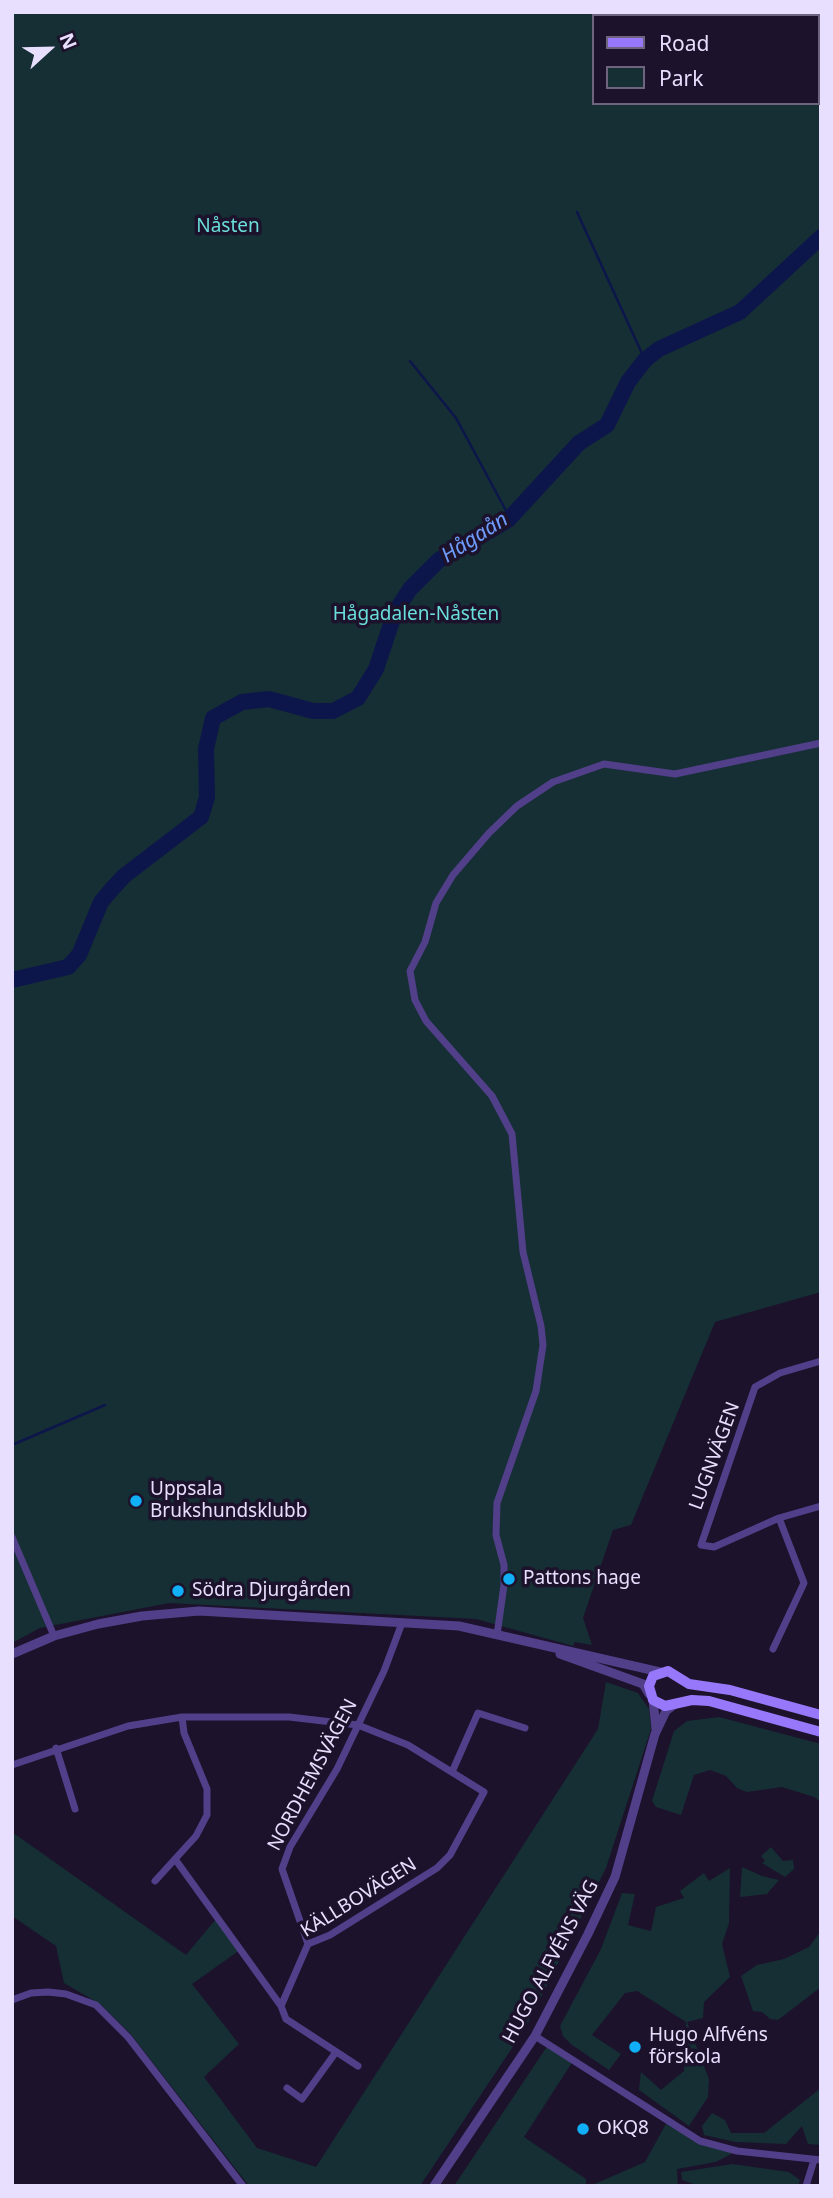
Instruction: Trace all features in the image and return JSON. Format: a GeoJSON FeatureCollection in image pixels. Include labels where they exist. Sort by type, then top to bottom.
{"type":"FeatureCollection","features":[{"type":"Feature","properties":{"kind":"main road"},"geometry":{"type":"LineString","coordinates":[[821,1716],[730,1690],[690,1684],[668,1671],[660,1672],[651,1680],[651,1697],[665,1706],[709,1700],[821,1732]]}},
{"type":"Feature","properties":{"kind":"main road"},"geometry":{"type":"LineString","coordinates":[[676,1704],[684,1687],[680,1677]]}},
{"type":"Feature","properties":{"kind":"street"},"geometry":{"type":"LineString","coordinates":[[497,1635],[504,1565],[496,1535],[497,1503],[536,1391],[543,1345],[541,1326],[523,1252],[512,1134],[492,1096],[426,1021],[415,1000],[410,971],[425,942],[436,903],[453,875],[489,833],[517,806],[554,782],[604,764],[675,774],[821,743]]}},
{"type":"Feature","properties":{"kind":"street","name":"LUGNVÄGEN"},"geometry":{"type":"LineString","coordinates":[[779,1518],[714,1547],[701,1545],[755,1387],[763,1381],[821,1361]]}},
{"type":"Feature","properties":{"kind":"street"},"geometry":{"type":"LineString","coordinates":[[773,1649],[804,1583],[779,1518],[821,1506]]}},
{"type":"Feature","properties":{"kind":"street"},"geometry":{"type":"LineString","coordinates":[[12,1537],[54,1636]]}},
{"type":"Feature","properties":{"kind":"street"},"geometry":{"type":"LineString","coordinates":[[12,1654],[54,1636],[120,1620],[199,1611],[459,1626],[538,1645],[611,1658],[651,1672],[660,1672]]}},
{"type":"Feature","properties":{"kind":"street","name":"NORDHEMSVÄGEN"},"geometry":{"type":"LineString","coordinates":[[308,1944],[282,1869],[290,1847],[332,1780],[402,1623]]}},
{"type":"Feature","properties":{"kind":"street"},"geometry":{"type":"LineString","coordinates":[[538,1645],[643,1684],[651,1697]]}},
{"type":"Feature","properties":{"kind":"street","name":"HUGO ALFVÉNS VÄG"},"geometry":{"type":"LineString","coordinates":[[651,1697],[656,1734]]}},
{"type":"Feature","properties":{"kind":"street","name":"HUGO ALFVÉNS VÄG"},"geometry":{"type":"LineString","coordinates":[[434,2186],[535,2036],[615,1877],[656,1734],[666,1711],[676,1704]]}},
{"type":"Feature","properties":{"kind":"street"},"geometry":{"type":"LineString","coordinates":[[452,1772],[478,1713],[525,1728]]}},
{"type":"Feature","properties":{"kind":"street"},"geometry":{"type":"LineString","coordinates":[[155,1881],[196,1836],[207,1815],[207,1789],[184,1733],[182,1717]]}},
{"type":"Feature","properties":{"kind":"street","name":"KÄLLBOVÄGEN"},"geometry":{"type":"LineString","coordinates":[[12,1765],[128,1726],[182,1717],[289,1717],[358,1724],[408,1745],[484,1792],[450,1856],[416,1882],[330,1935],[308,1944],[281,2006]]}},
{"type":"Feature","properties":{"kind":"street"},"geometry":{"type":"LineString","coordinates":[[56,1748],[75,1809]]}},
{"type":"Feature","properties":{"kind":"street"},"geometry":{"type":"LineString","coordinates":[[175,1859],[281,2006],[286,2019],[358,2066]]}},
{"type":"Feature","properties":{"kind":"street"},"geometry":{"type":"LineString","coordinates":[[12,2000],[48,1992],[74,1996],[96,2006],[128,2037],[243,2186]]}},
{"type":"Feature","properties":{"kind":"street"},"geometry":{"type":"LineString","coordinates":[[535,2036],[700,2141],[737,2151],[818,2160],[806,2186]]}},
{"type":"Feature","properties":{"kind":"street"},"geometry":{"type":"LineString","coordinates":[[287,2088],[302,2099],[336,2052]]}},
{"type":"Feature","properties":{"kind":"green space","name":"Hågadalen-Nåsten"},"geometry":{"type":"Polygon","coordinates":[[[12,12],[821,12],[821,1292],[715,1322],[631,1525],[613,1530],[583,1618],[592,1645],[575,1642],[573,1646],[476,1619],[169,1603],[40,1628],[12,1643],[12,12]]]}},
{"type":"Feature","properties":{"kind":"green space"},"geometry":{"type":"Polygon","coordinates":[[[606,1682],[638,1693],[649,1709],[651,1729],[606,1868],[526,2027],[420,2186],[249,2186],[129,2032],[100,2004],[64,1983],[56,1946],[12,1916],[12,1832],[186,1955],[216,1919],[240,1950],[192,1984],[239,2044],[204,2077],[257,2148],[316,2167],[598,1729],[606,1682]]]}},
{"type":"Feature","properties":{"kind":"green space"},"geometry":{"type":"Polygon","coordinates":[[[719,1717],[821,1744],[821,1802],[814,1797],[782,1787],[747,1792],[737,1788],[726,1776],[710,1770],[694,1775],[681,1815],[656,1807],[652,1801],[674,1731],[687,1721],[719,1717]]]}},
{"type":"Feature","properties":{"kind":"green space"},"geometry":{"type":"Polygon","coordinates":[[[771,1847],[783,1861],[793,1860],[794,1869],[785,1877],[762,1863],[765,1861],[761,1856],[771,1847]]]}},
{"type":"Feature","properties":{"kind":"green space"},"geometry":{"type":"Polygon","coordinates":[[[742,1867],[779,1880],[767,1894],[740,1897],[742,1867]]]}},
{"type":"Feature","properties":{"kind":"green space"},"geometry":{"type":"Polygon","coordinates":[[[730,1868],[729,1923],[722,1944],[730,1977],[704,2002],[703,2018],[687,2022],[709,2079],[708,2097],[689,2126],[639,2090],[641,2072],[661,2090],[684,2071],[686,2022],[637,1991],[625,1993],[592,2035],[621,2054],[609,2070],[572,2045],[563,2036],[560,2026],[601,1949],[622,1893],[635,1894],[628,1925],[651,1931],[656,1907],[684,1898],[680,1891],[704,1873],[709,1881],[730,1868]]]}},
{"type":"Feature","properties":{"kind":"green space"},"geometry":{"type":"Polygon","coordinates":[[[821,1931],[821,1987],[778,2020],[770,2019],[762,2012],[753,2011],[741,1976],[757,1965],[784,1959],[809,1947],[821,1931]]]}},
{"type":"Feature","properties":{"kind":"green space"},"geometry":{"type":"Polygon","coordinates":[[[548,2045],[573,2061],[524,2137],[586,2179],[586,2186],[454,2186],[548,2045]]]}},
{"type":"Feature","properties":{"kind":"green space"},"geometry":{"type":"Polygon","coordinates":[[[821,2088],[821,2145],[808,2144],[802,2126],[786,2144],[735,2142],[704,2135],[702,2126],[712,2113],[725,2120],[731,2133],[764,2133],[821,2088]]]}},
{"type":"Feature","properties":{"kind":"green space"},"geometry":{"type":"Polygon","coordinates":[[[667,2122],[681,2131],[737,2151],[716,2162],[677,2169],[678,2186],[590,2186],[645,2162],[667,2122]]]}},
{"type":"Feature","properties":{"kind":"green space"},"geometry":{"type":"Polygon","coordinates":[[[732,2164],[789,2172],[800,2180],[798,2186],[699,2186],[682,2180],[681,2172],[732,2164]]]}},
{"type":"Feature","properties":{"kind":"waterway"},"geometry":{"type":"LineString","coordinates":[[577,212],[645,360]]}},
{"type":"Feature","properties":{"kind":"waterway","name":"Hågaån"},"geometry":{"type":"LineString","coordinates":[[12,980],[68,967],[79,955],[101,902],[112,889],[124,876],[201,817],[207,797],[206,749],[213,718],[242,702],[269,699],[313,711],[333,711],[358,698],[376,669],[395,612],[410,589],[439,560],[508,520],[579,443],[607,425],[628,382],[645,360],[659,349],[740,312],[821,237]]}},
{"type":"Feature","properties":{"kind":"waterway"},"geometry":{"type":"LineString","coordinates":[[410,361],[456,418],[510,518]]}},
{"type":"Feature","properties":{"kind":"waterway"},"geometry":{"type":"LineString","coordinates":[[12,1445],[105,1405]]}},
{"type":"Feature","properties":{"kind":"place","name":"Uppsala Brukshundsklubb"},"geometry":{"type":"Point","coordinates":[136,1501]}},
{"type":"Feature","properties":{"kind":"place","name":"Pattons hage"},"geometry":{"type":"Point","coordinates":[509,1579]}},
{"type":"Feature","properties":{"kind":"place","name":"Södra Djurgården"},"geometry":{"type":"Point","coordinates":[178,1591]}},
{"type":"Feature","properties":{"kind":"place","name":"Hugo Alfvéns förskola"},"geometry":{"type":"Point","coordinates":[635,2047]}},
{"type":"Feature","properties":{"kind":"place","name":"OKQ8"},"geometry":{"type":"Point","coordinates":[583,2129]}},
{"type":"Feature","properties":{"kind":"park label","name":"Nåsten"},"geometry":{"type":"Point","coordinates":[228,227]}}]}
